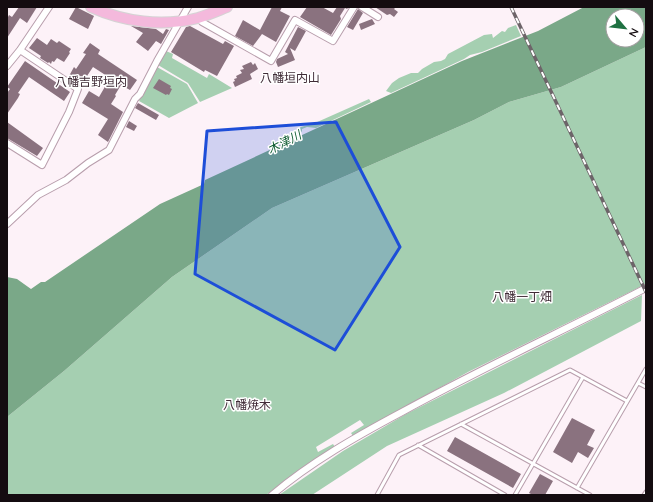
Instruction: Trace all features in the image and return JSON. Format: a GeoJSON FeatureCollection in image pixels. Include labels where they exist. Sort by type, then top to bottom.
{"type":"FeatureCollection","features":[{"type":"Feature","properties":{"kind":"main road"},"geometry":{"type":"LineString","coordinates":[[91,7],[104,12],[145,22],[181,20],[199,17],[227,7]]}},
{"type":"Feature","properties":{"kind":"street"},"geometry":{"type":"LineString","coordinates":[[7,66],[20,50],[49,7]]}},
{"type":"Feature","properties":{"kind":"street"},"geometry":{"type":"LineString","coordinates":[[7,224],[38,195],[66,180],[88,163],[109,150],[135,99],[140,94],[188,7]]}},
{"type":"Feature","properties":{"kind":"street"},"geometry":{"type":"LineString","coordinates":[[199,17],[202,22],[271,61],[295,20],[333,41],[354,7]]}},
{"type":"Feature","properties":{"kind":"street"},"geometry":{"type":"LineString","coordinates":[[362,7],[378,17]]}},
{"type":"Feature","properties":{"kind":"street"},"geometry":{"type":"LineString","coordinates":[[7,143],[42,166],[69,112],[78,89],[20,50]]}},
{"type":"Feature","properties":{"kind":"street"},"geometry":{"type":"LineString","coordinates":[[272,495],[312,465],[374,427],[442,390],[646,288]]}},
{"type":"Feature","properties":{"kind":"lane"},"geometry":{"type":"LineString","coordinates":[[577,488],[646,369]]}},
{"type":"Feature","properties":{"kind":"lane"},"geometry":{"type":"LineString","coordinates":[[377,495],[399,455],[570,370],[627,401]]}},
{"type":"Feature","properties":{"kind":"lane"},"geometry":{"type":"LineString","coordinates":[[515,495],[583,377]]}},
{"type":"Feature","properties":{"kind":"lane"},"geometry":{"type":"LineString","coordinates":[[638,383],[646,387]]}},
{"type":"Feature","properties":{"kind":"lane"},"geometry":{"type":"LineString","coordinates":[[461,424],[590,495]]}},
{"type":"Feature","properties":{"kind":"lane"},"geometry":{"type":"LineString","coordinates":[[418,445],[506,495]]}},
{"type":"Feature","properties":{"kind":"highlighted area"},"geometry":{"type":"Polygon","coordinates":[[[336,122],[400,247],[335,350],[195,274],[207,131],[336,122]]]}},
{"type":"Feature","properties":{"kind":"shaded area"},"geometry":{"type":"Polygon","coordinates":[[[584,7],[646,7],[646,47],[645,8],[605,8],[605,48],[644,48],[561,87],[509,102],[474,120],[272,208],[172,277],[64,371],[7,417],[7,277],[17,279],[31,289],[41,282],[45,282],[160,204],[204,184],[205,180],[462,61],[538,31],[584,7]]]}},
{"type":"Feature","properties":{"kind":"shaded area"},"geometry":{"type":"Polygon","coordinates":[[[516,25],[521,36],[482,52],[470,55],[391,93],[386,91],[392,83],[399,78],[411,73],[418,73],[434,62],[445,59],[448,54],[484,35],[492,34],[493,38],[502,31],[505,32],[508,28],[516,25]]]}},
{"type":"Feature","properties":{"kind":"shaded area"},"geometry":{"type":"Polygon","coordinates":[[[645,47],[646,284],[468,372],[353,436],[351,433],[364,425],[360,420],[316,447],[318,452],[333,444],[335,447],[304,467],[266,495],[7,495],[7,417],[64,371],[172,277],[272,208],[474,120],[509,102],[561,87],[645,47]]]}},
{"type":"Feature","properties":{"kind":"shaded area"},"geometry":{"type":"Polygon","coordinates":[[[166,51],[173,54],[172,58],[207,78],[209,74],[232,88],[200,102],[188,83],[158,65],[166,51]]]}},
{"type":"Feature","properties":{"kind":"shaded area"},"geometry":{"type":"Polygon","coordinates":[[[157,67],[187,84],[198,103],[169,118],[139,101],[157,67]]]}},
{"type":"Feature","properties":{"kind":"shaded area"},"geometry":{"type":"Polygon","coordinates":[[[369,99],[371,102],[316,128],[307,127],[302,129],[299,135],[291,138],[292,134],[301,127],[315,123],[369,99]]]}},
{"type":"Feature","properties":{"kind":"shaded area"},"geometry":{"type":"Polygon","coordinates":[[[642,295],[641,321],[504,393],[387,446],[312,495],[279,495],[343,451],[406,414],[642,295]]]}},
{"type":"Feature","properties":{"kind":"building"},"geometry":{"type":"Polygon","coordinates":[[[19,7],[37,7],[27,23],[20,18],[7,38],[7,19],[9,15],[12,17],[19,7]]]}},
{"type":"Feature","properties":{"kind":"building"},"geometry":{"type":"Polygon","coordinates":[[[76,7],[94,16],[88,29],[69,19],[76,7]]]}},
{"type":"Feature","properties":{"kind":"building"},"geometry":{"type":"Polygon","coordinates":[[[272,7],[282,7],[280,11],[290,16],[276,42],[262,34],[253,46],[235,36],[243,20],[260,30],[272,7]]]}},
{"type":"Feature","properties":{"kind":"building"},"geometry":{"type":"Polygon","coordinates":[[[307,7],[322,7],[333,13],[337,7],[349,7],[347,9],[345,8],[340,16],[341,19],[331,35],[300,17],[307,7]]]}},
{"type":"Feature","properties":{"kind":"building"},"geometry":{"type":"Polygon","coordinates":[[[375,7],[396,7],[394,9],[398,12],[394,17],[390,14],[387,15],[375,7]]]}},
{"type":"Feature","properties":{"kind":"building"},"geometry":{"type":"Polygon","coordinates":[[[358,9],[363,13],[353,30],[347,27],[358,9]]]}},
{"type":"Feature","properties":{"kind":"building"},"geometry":{"type":"Polygon","coordinates":[[[372,19],[375,24],[361,30],[359,24],[372,19]]]}},
{"type":"Feature","properties":{"kind":"building"},"geometry":{"type":"Polygon","coordinates":[[[131,26],[156,29],[163,34],[166,29],[169,30],[161,44],[156,41],[148,51],[136,42],[143,33],[131,26]]]}},
{"type":"Feature","properties":{"kind":"building"},"geometry":{"type":"Polygon","coordinates":[[[190,26],[223,44],[225,41],[234,46],[217,76],[205,70],[204,72],[171,52],[186,27],[190,26]]]}},
{"type":"Feature","properties":{"kind":"building"},"geometry":{"type":"Polygon","coordinates":[[[298,27],[306,31],[295,51],[290,48],[295,60],[278,67],[276,62],[277,59],[288,54],[285,52],[298,27]]]}},
{"type":"Feature","properties":{"kind":"building"},"geometry":{"type":"Polygon","coordinates":[[[37,38],[47,45],[51,39],[57,43],[59,41],[71,49],[69,52],[70,53],[64,62],[57,58],[54,62],[52,61],[51,64],[49,62],[48,63],[29,48],[37,38]]]}},
{"type":"Feature","properties":{"kind":"building"},"geometry":{"type":"Polygon","coordinates":[[[90,43],[100,50],[98,54],[137,80],[130,90],[121,85],[115,95],[116,96],[111,104],[123,112],[108,142],[98,135],[108,119],[82,103],[89,91],[99,97],[110,78],[93,67],[87,76],[86,75],[81,81],[80,80],[78,82],[69,76],[74,67],[76,69],[86,54],[83,53],[90,43]]]}},
{"type":"Feature","properties":{"kind":"building"},"geometry":{"type":"Polygon","coordinates":[[[25,61],[70,92],[64,101],[29,77],[18,93],[20,94],[18,98],[7,114],[7,93],[10,89],[7,87],[25,61]]]}},
{"type":"Feature","properties":{"kind":"building"},"geometry":{"type":"Polygon","coordinates":[[[251,62],[253,65],[255,63],[258,69],[250,74],[252,79],[235,87],[233,82],[235,81],[234,79],[242,73],[240,70],[244,69],[242,66],[251,62]]]}},
{"type":"Feature","properties":{"kind":"building"},"geometry":{"type":"Polygon","coordinates":[[[159,79],[171,86],[170,88],[172,89],[169,95],[166,95],[153,88],[159,79]]]}},
{"type":"Feature","properties":{"kind":"building"},"geometry":{"type":"Polygon","coordinates":[[[138,103],[159,115],[156,120],[135,108],[138,103]]]}},
{"type":"Feature","properties":{"kind":"building"},"geometry":{"type":"Polygon","coordinates":[[[129,121],[137,126],[134,131],[126,127],[129,121]]]}},
{"type":"Feature","properties":{"kind":"building"},"geometry":{"type":"Polygon","coordinates":[[[7,122],[43,148],[37,156],[7,138],[7,122]]]}},
{"type":"Feature","properties":{"kind":"building"},"geometry":{"type":"Polygon","coordinates":[[[572,418],[595,430],[587,445],[594,448],[588,458],[578,452],[572,463],[553,452],[572,418]]]}},
{"type":"Feature","properties":{"kind":"building"},"geometry":{"type":"Polygon","coordinates":[[[455,437],[521,474],[513,488],[447,451],[455,437]]]}},
{"type":"Feature","properties":{"kind":"building"},"geometry":{"type":"Polygon","coordinates":[[[540,474],[553,481],[545,495],[533,495],[529,493],[540,474]]]}},
{"type":"Feature","properties":{"kind":"railway"},"geometry":{"type":"LineString","coordinates":[[511,7],[646,292]]}},
{"type":"Feature","properties":{"kind":"district","name":"八幡垣内山"},"geometry":{"type":"Point","coordinates":[290,77]}},
{"type":"Feature","properties":{"kind":"district","name":"八幡吉野垣内"},"geometry":{"type":"Point","coordinates":[91,81]}},
{"type":"Feature","properties":{"kind":"district","name":"八幡一丁畑"},"geometry":{"type":"Point","coordinates":[522,296]}},
{"type":"Feature","properties":{"kind":"district","name":"八幡焼木"},"geometry":{"type":"Point","coordinates":[247,404]}},
{"type":"Feature","properties":{"kind":"water label","name":"木津川"},"geometry":{"type":"Point","coordinates":[284,142]}}]}
